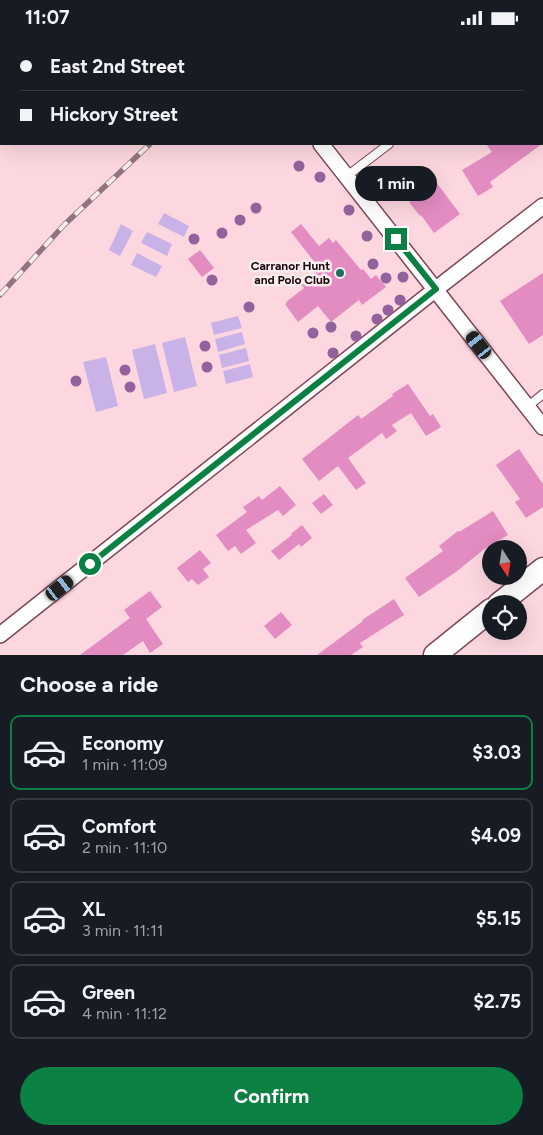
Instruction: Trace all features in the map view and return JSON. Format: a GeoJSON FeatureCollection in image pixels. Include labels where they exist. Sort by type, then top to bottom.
{"type":"FeatureCollection","features":[{"type":"Feature","properties":{"kind":"main road"},"geometry":{"type":"LineString","coordinates":[[510,595],[543,569]]}},
{"type":"Feature","properties":{"kind":"main road"},"geometry":{"type":"LineString","coordinates":[[435,655],[482,617]]}},
{"type":"Feature","properties":{"kind":"street"},"geometry":{"type":"LineString","coordinates":[[322,145],[543,427]]}},
{"type":"Feature","properties":{"kind":"street"},"geometry":{"type":"LineString","coordinates":[[0,635],[543,206]]}},
{"type":"Feature","properties":{"kind":"lane"},"geometry":{"type":"LineString","coordinates":[[347,176],[388,145]]}},
{"type":"Feature","properties":{"kind":"lane"},"geometry":{"type":"LineString","coordinates":[[527,407],[543,394]]}},
{"type":"Feature","properties":{"kind":"shaded area"},"geometry":{"type":"Polygon","coordinates":[[[164,213],[189,226],[184,237],[158,224],[164,213]]]}},
{"type":"Feature","properties":{"kind":"shaded area"},"geometry":{"type":"Polygon","coordinates":[[[121,224],[133,231],[120,256],[109,250],[121,224]]]}},
{"type":"Feature","properties":{"kind":"shaded area"},"geometry":{"type":"Polygon","coordinates":[[[147,232],[172,244],[167,256],[141,243],[147,232]]]}},
{"type":"Feature","properties":{"kind":"shaded area"},"geometry":{"type":"Polygon","coordinates":[[[137,253],[162,266],[156,277],[131,265],[137,253]]]}},
{"type":"Feature","properties":{"kind":"shaded area"},"geometry":{"type":"Polygon","coordinates":[[[238,316],[242,328],[214,335],[211,323],[238,316]]]}},
{"type":"Feature","properties":{"kind":"shaded area"},"geometry":{"type":"Polygon","coordinates":[[[242,332],[245,344],[218,352],[215,339],[242,332]]]}},
{"type":"Feature","properties":{"kind":"shaded area"},"geometry":{"type":"Polygon","coordinates":[[[185,337],[197,386],[174,392],[162,343],[185,337]]]}},
{"type":"Feature","properties":{"kind":"shaded area"},"geometry":{"type":"Polygon","coordinates":[[[155,344],[167,393],[144,399],[132,350],[155,344]]]}},
{"type":"Feature","properties":{"kind":"shaded area"},"geometry":{"type":"Polygon","coordinates":[[[246,348],[249,361],[222,368],[219,355],[246,348]]]}},
{"type":"Feature","properties":{"kind":"shaded area"},"geometry":{"type":"Polygon","coordinates":[[[106,357],[118,406],[96,412],[83,362],[106,357]]]}},
{"type":"Feature","properties":{"kind":"shaded area"},"geometry":{"type":"Polygon","coordinates":[[[250,364],[253,377],[226,384],[223,371],[250,364]]]}},
{"type":"Feature","properties":{"kind":"building"},"geometry":{"type":"Polygon","coordinates":[[[487,145],[541,145],[490,182],[493,187],[478,196],[462,170],[492,152],[487,145]]]}},
{"type":"Feature","properties":{"kind":"building"},"geometry":{"type":"Polygon","coordinates":[[[436,182],[460,214],[434,233],[409,202],[436,182]]]}},
{"type":"Feature","properties":{"kind":"building","name":"Carranor Hunt and Polo Club"},"geometry":{"type":"Polygon","coordinates":[[[301,224],[319,246],[329,238],[333,243],[336,240],[361,270],[363,269],[371,279],[376,275],[386,287],[362,305],[359,300],[331,322],[318,306],[298,322],[285,304],[304,288],[301,284],[320,269],[291,232],[301,224]]]}},
{"type":"Feature","properties":{"kind":"building"},"geometry":{"type":"Polygon","coordinates":[[[200,250],[214,268],[202,277],[188,259],[200,250]]]}},
{"type":"Feature","properties":{"kind":"building"},"geometry":{"type":"Polygon","coordinates":[[[543,273],[543,335],[529,344],[500,301],[543,273]]]}},
{"type":"Feature","properties":{"kind":"building"},"geometry":{"type":"Polygon","coordinates":[[[408,384],[430,416],[433,414],[441,427],[426,436],[411,413],[392,425],[397,431],[386,439],[382,433],[348,458],[366,483],[356,490],[338,466],[319,481],[302,459],[358,415],[361,419],[393,396],[392,394],[408,384]]]}},
{"type":"Feature","properties":{"kind":"building"},"geometry":{"type":"Polygon","coordinates":[[[519,449],[543,484],[543,507],[526,518],[515,502],[520,499],[496,465],[519,449]]]}},
{"type":"Feature","properties":{"kind":"building"},"geometry":{"type":"Polygon","coordinates":[[[280,486],[296,505],[283,516],[278,510],[246,530],[256,543],[241,554],[235,546],[228,551],[216,535],[247,512],[243,507],[259,496],[262,500],[280,486]]]}},
{"type":"Feature","properties":{"kind":"building"},"geometry":{"type":"Polygon","coordinates":[[[324,494],[333,505],[321,514],[312,503],[324,494]]]}},
{"type":"Feature","properties":{"kind":"building"},"geometry":{"type":"Polygon","coordinates":[[[493,511],[508,535],[500,540],[482,540],[482,551],[456,572],[419,597],[405,578],[443,551],[439,546],[493,511]]]}},
{"type":"Feature","properties":{"kind":"building"},"geometry":{"type":"Polygon","coordinates":[[[302,525],[312,538],[301,547],[299,544],[279,560],[271,551],[302,525]]]}},
{"type":"Feature","properties":{"kind":"building"},"geometry":{"type":"Polygon","coordinates":[[[200,550],[211,563],[203,569],[209,577],[198,585],[192,579],[188,582],[177,568],[200,550]]]}},
{"type":"Feature","properties":{"kind":"building"},"geometry":{"type":"Polygon","coordinates":[[[150,591],[162,607],[146,619],[163,644],[150,653],[143,641],[123,655],[80,655],[130,618],[124,610],[150,591]]]}},
{"type":"Feature","properties":{"kind":"building"},"geometry":{"type":"Polygon","coordinates":[[[394,599],[404,615],[360,643],[363,647],[351,655],[317,655],[362,620],[394,599]]]}},
{"type":"Feature","properties":{"kind":"building"},"geometry":{"type":"Polygon","coordinates":[[[281,612],[292,625],[275,639],[264,626],[281,612]]]}},
{"type":"Feature","properties":{"kind":"railway"},"geometry":{"type":"LineString","coordinates":[[0,295],[64,225],[149,145]]}},
{"type":"Feature","properties":{"kind":"place","name":"Carranor Hunt and Polo Club"},"geometry":{"type":"Point","coordinates":[340,273]}},
{"type":"Feature","properties":{"kind":"route"},"geometry":{"type":"LineString","coordinates":[[90,564],[436,289],[396,239]]}}]}
